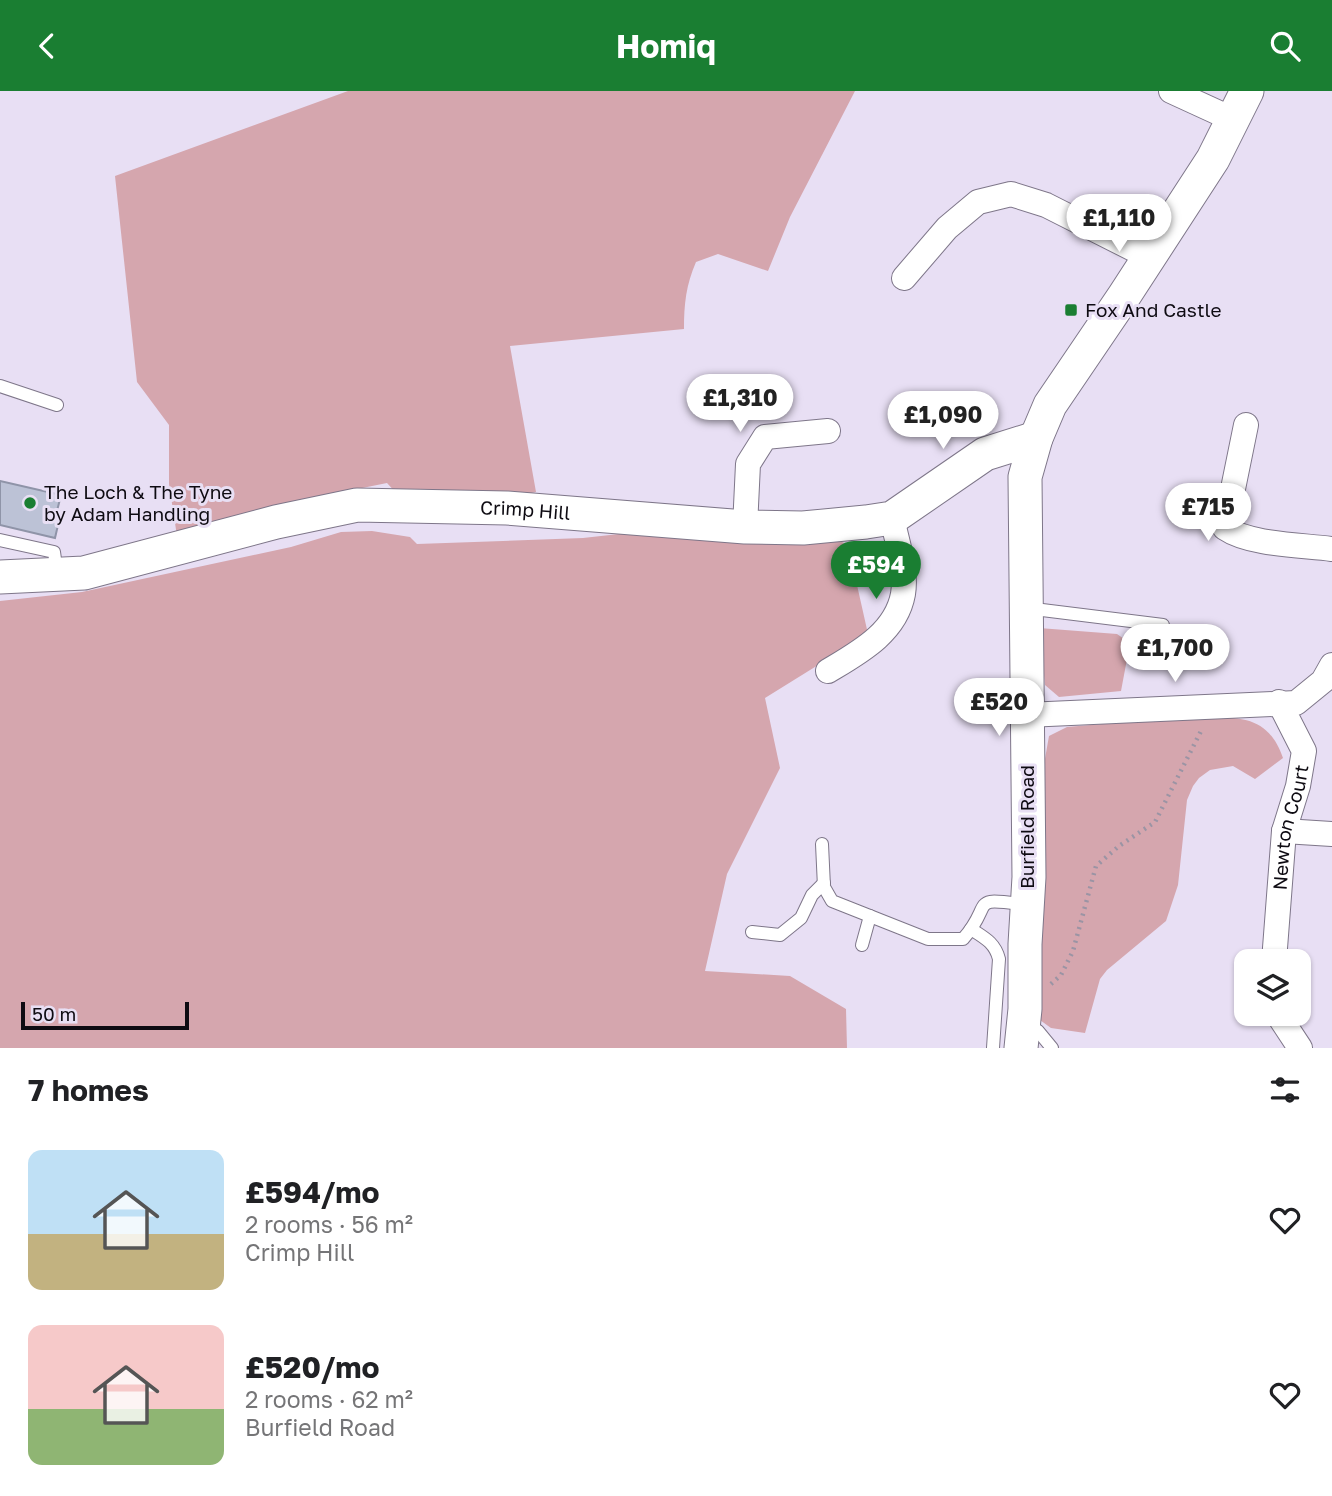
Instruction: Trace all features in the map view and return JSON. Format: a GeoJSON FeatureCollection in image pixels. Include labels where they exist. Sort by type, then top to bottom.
{"type":"FeatureCollection","features":[{"type":"Feature","properties":{"kind":"street"},"geometry":{"type":"LineString","coordinates":[[1171,91],[1239,105]]}},
{"type":"Feature","properties":{"kind":"street","name":"Burfield Road"},"geometry":{"type":"LineString","coordinates":[[1023,1027],[1024,944],[1029,877],[1025,477],[1035,438],[1049,405],[1213,159],[1239,105]]}},
{"type":"Feature","properties":{"kind":"street"},"geometry":{"type":"LineString","coordinates":[[904,278],[947,227],[978,202],[1011,194],[1046,205],[1149,257]]}},
{"type":"Feature","properties":{"kind":"street"},"geometry":{"type":"LineString","coordinates":[[1246,425],[1225,528],[1234,534],[1250,538],[1332,549]]}},
{"type":"Feature","properties":{"kind":"street"},"geometry":{"type":"LineString","coordinates":[[745,527],[748,464],[765,437],[828,431]]}},
{"type":"Feature","properties":{"kind":"street","name":"Crimp Hill"},"geometry":{"type":"LineString","coordinates":[[0,577],[84,573],[276,522],[357,505],[507,508],[745,527],[803,528],[892,518],[985,454],[1035,438]]}},
{"type":"Feature","properties":{"kind":"street"},"geometry":{"type":"LineString","coordinates":[[828,671],[877,639],[892,620],[898,607],[903,595],[902,563],[892,518]]}},
{"type":"Feature","properties":{"kind":"street"},"geometry":{"type":"LineString","coordinates":[[1026,715],[1296,703],[1323,681],[1332,664]]}},
{"type":"Feature","properties":{"kind":"street","name":"Newton Court"},"geometry":{"type":"LineString","coordinates":[[1275,949],[1284,831],[1298,786],[1304,751],[1279,702]]}},
{"type":"Feature","properties":{"kind":"street"},"geometry":{"type":"LineString","coordinates":[[1284,831],[1332,834]]}},
{"type":"Feature","properties":{"kind":"street"},"geometry":{"type":"LineString","coordinates":[[1286,1026],[1300,1048]]}},
{"type":"Feature","properties":{"kind":"lane"},"geometry":{"type":"LineString","coordinates":[[0,386],[57,405]]}},
{"type":"Feature","properties":{"kind":"lane"},"geometry":{"type":"LineString","coordinates":[[0,540],[54,552],[57,574]]}},
{"type":"Feature","properties":{"kind":"lane"},"geometry":{"type":"LineString","coordinates":[[1026,608],[1163,625]]}},
{"type":"Feature","properties":{"kind":"lane"},"geometry":{"type":"LineString","coordinates":[[822,844],[824,883],[827,896],[832,901],[928,939],[963,939],[971,929],[982,905],[988,901],[1027,905]]}},
{"type":"Feature","properties":{"kind":"lane"},"geometry":{"type":"LineString","coordinates":[[752,932],[780,935],[801,918],[812,895],[824,883]]}},
{"type":"Feature","properties":{"kind":"lane"},"geometry":{"type":"LineString","coordinates":[[862,945],[870,916]]}},
{"type":"Feature","properties":{"kind":"lane"},"geometry":{"type":"LineString","coordinates":[[971,929],[990,940],[997,949],[999,959],[993,1048]]}},
{"type":"Feature","properties":{"kind":"lane"},"geometry":{"type":"LineString","coordinates":[[1023,1027],[1038,1031],[1052,1048]]}},
{"type":"Feature","properties":{"kind":"path"},"geometry":{"type":"LineString","coordinates":[[1023,1027],[1061,975],[1073,950],[1096,866],[1119,846],[1155,822],[1195,740],[1218,705]]}},
{"type":"Feature","properties":{"kind":"shaded area"},"geometry":{"type":"Polygon","coordinates":[[[348,91],[855,91],[790,217],[768,271],[718,254],[696,262],[686,295],[684,329],[510,346],[536,492],[513,497],[399,496],[387,483],[278,505],[177,536],[169,484],[169,425],[137,382],[115,176],[348,91]]]}},
{"type":"Feature","properties":{"kind":"shaded area"},"geometry":{"type":"Polygon","coordinates":[[[372,531],[410,537],[417,544],[583,538],[619,534],[832,537],[848,545],[868,634],[765,698],[780,768],[727,874],[705,971],[790,976],[846,1009],[847,1048],[0,1048],[0,601],[82,592],[291,547],[341,532],[372,531]]]}},
{"type":"Feature","properties":{"kind":"shaded area"},"geometry":{"type":"Polygon","coordinates":[[[1039,628],[1117,634],[1130,643],[1121,691],[1059,697],[1045,685],[1039,628]]]}},
{"type":"Feature","properties":{"kind":"shaded area"},"geometry":{"type":"Polygon","coordinates":[[[1184,717],[1244,719],[1267,731],[1276,742],[1283,758],[1255,779],[1233,766],[1210,770],[1199,778],[1187,800],[1178,885],[1166,921],[1107,970],[1100,979],[1085,1033],[1051,1028],[1033,1015],[1043,886],[1043,770],[1049,736],[1067,727],[1184,717]]]}},
{"type":"Feature","properties":{"kind":"building","name":"The Loch & The Tyne by Adam Handling"},"geometry":{"type":"Polygon","coordinates":[[[0,481],[61,495],[57,511],[61,512],[55,538],[0,525],[0,481]]]}},
{"type":"Feature","properties":{"kind":"place","name":"Fox And Castle"},"geometry":{"type":"Point","coordinates":[1071,310]}},
{"type":"Feature","properties":{"kind":"place","name":"The Loch & The Tyne by Adam Handling"},"geometry":{"type":"Point","coordinates":[30,503]}}]}
